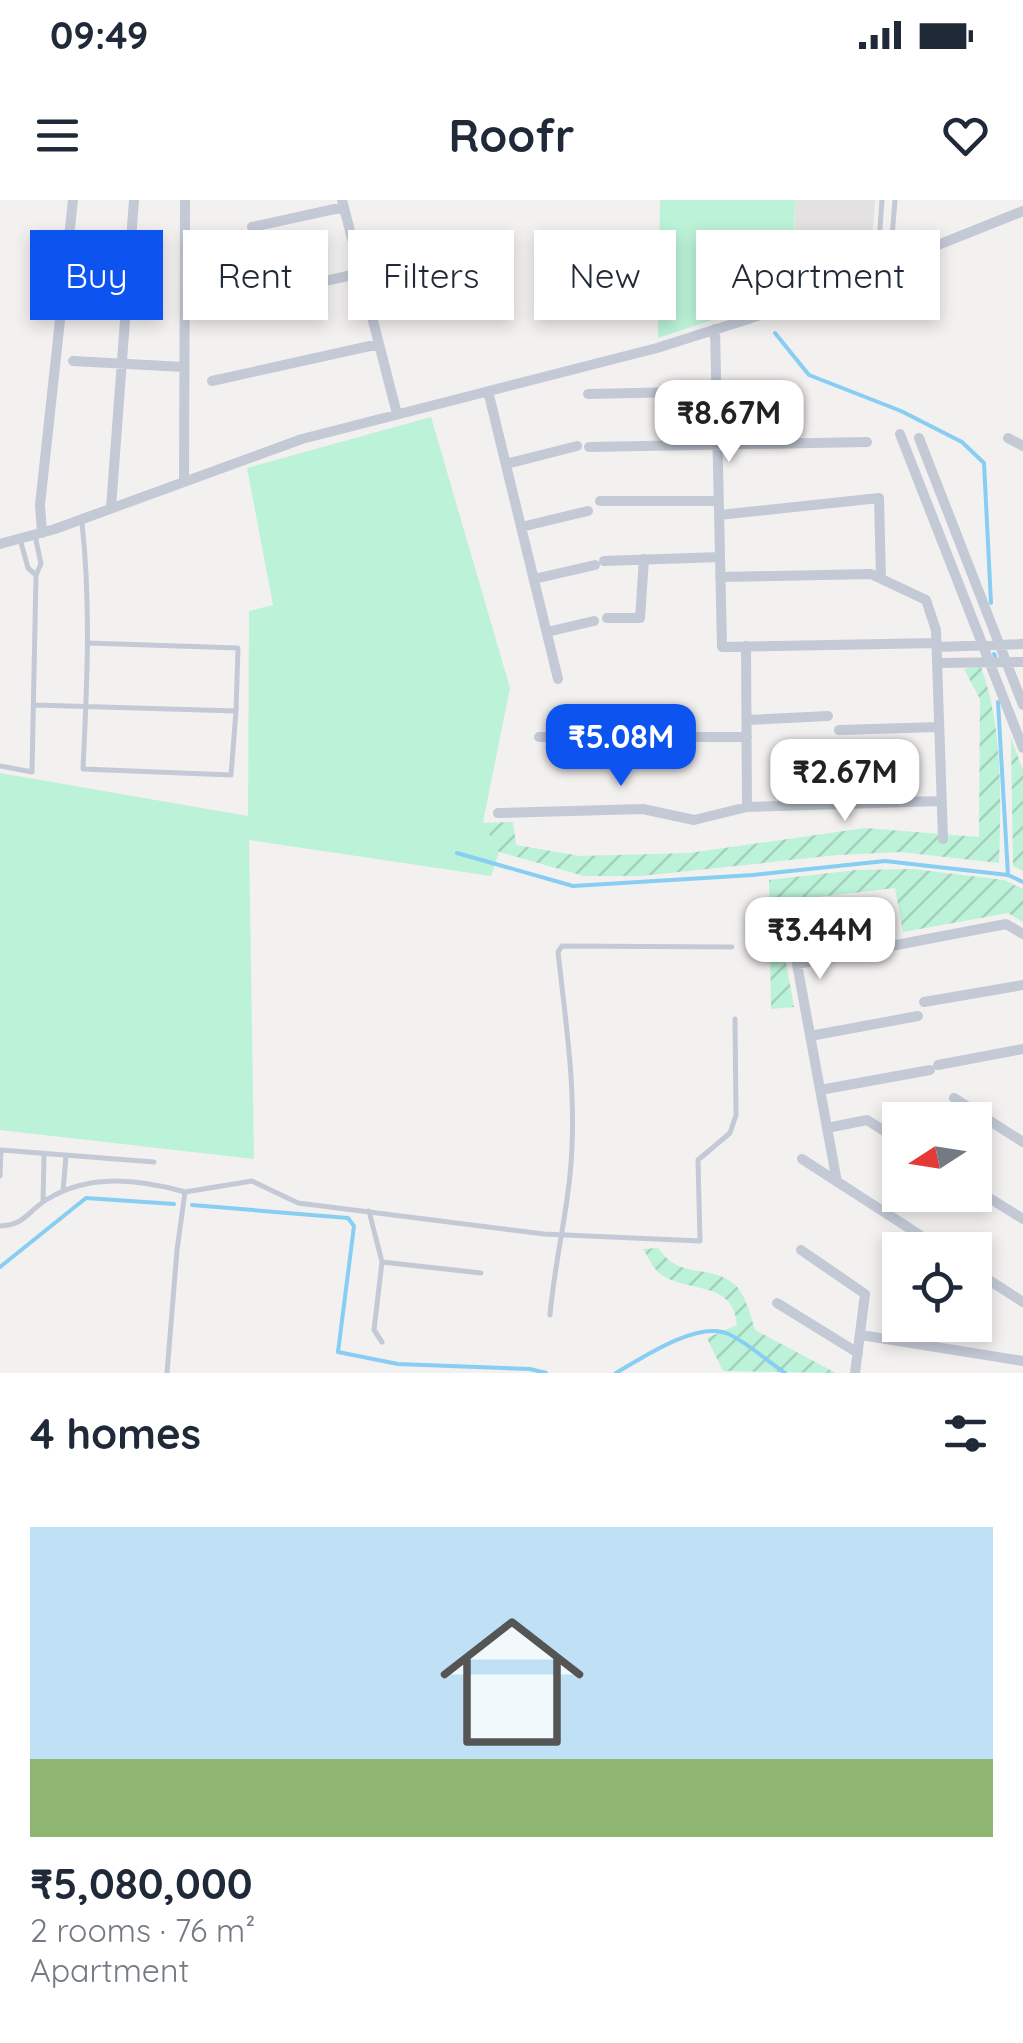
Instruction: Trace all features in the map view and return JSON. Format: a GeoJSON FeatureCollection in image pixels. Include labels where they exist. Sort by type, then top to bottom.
{"type":"FeatureCollection","features":[{"type":"Feature","properties":{"kind":"street"},"geometry":{"type":"LineString","coordinates":[[38,534],[73,200]]}},
{"type":"Feature","properties":{"kind":"street"},"geometry":{"type":"LineString","coordinates":[[112,508],[134,200]]}},
{"type":"Feature","properties":{"kind":"street"},"geometry":{"type":"LineString","coordinates":[[184,482],[185,200]]}},
{"type":"Feature","properties":{"kind":"street"},"geometry":{"type":"LineString","coordinates":[[252,227],[343,204],[350,230]]}},
{"type":"Feature","properties":{"kind":"street"},"geometry":{"type":"LineString","coordinates":[[940,243],[1023,211]]}},
{"type":"Feature","properties":{"kind":"street"},"geometry":{"type":"LineString","coordinates":[[373,320],[397,414]]}},
{"type":"Feature","properties":{"kind":"street"},"geometry":{"type":"LineString","coordinates":[[0,544],[81,520],[302,439],[657,348],[744,320]]}},
{"type":"Feature","properties":{"kind":"street"},"geometry":{"type":"LineString","coordinates":[[714,329],[722,647],[1023,644]]}},
{"type":"Feature","properties":{"kind":"street"},"geometry":{"type":"LineString","coordinates":[[212,382],[379,344]]}},
{"type":"Feature","properties":{"kind":"street"},"geometry":{"type":"LineString","coordinates":[[73,361],[184,368]]}},
{"type":"Feature","properties":{"kind":"street"},"geometry":{"type":"LineString","coordinates":[[588,394],[779,390]]}},
{"type":"Feature","properties":{"kind":"street"},"geometry":{"type":"LineString","coordinates":[[488,391],[558,679]]}},
{"type":"Feature","properties":{"kind":"street"},"geometry":{"type":"LineString","coordinates":[[900,434],[1023,748]]}},
{"type":"Feature","properties":{"kind":"street"},"geometry":{"type":"LineString","coordinates":[[919,438],[1023,705]]}},
{"type":"Feature","properties":{"kind":"street"},"geometry":{"type":"LineString","coordinates":[[1008,438],[1023,446]]}},
{"type":"Feature","properties":{"kind":"street"},"geometry":{"type":"LineString","coordinates":[[506,464],[583,447],[867,442]]}},
{"type":"Feature","properties":{"kind":"street"},"geometry":{"type":"LineString","coordinates":[[719,515],[879,498],[880,578]]}},
{"type":"Feature","properties":{"kind":"street"},"geometry":{"type":"LineString","coordinates":[[600,502],[718,500]]}},
{"type":"Feature","properties":{"kind":"street"},"geometry":{"type":"LineString","coordinates":[[521,527],[588,511]]}},
{"type":"Feature","properties":{"kind":"street"},"geometry":{"type":"LineString","coordinates":[[534,579],[600,563],[720,557]]}},
{"type":"Feature","properties":{"kind":"street"},"geometry":{"type":"LineString","coordinates":[[607,618],[640,618],[644,560]]}},
{"type":"Feature","properties":{"kind":"street"},"geometry":{"type":"LineString","coordinates":[[720,577],[871,574],[926,600],[936,630],[943,839]]}},
{"type":"Feature","properties":{"kind":"street"},"geometry":{"type":"LineString","coordinates":[[547,632],[594,621]]}},
{"type":"Feature","properties":{"kind":"street"},"geometry":{"type":"LineString","coordinates":[[746,646],[747,807]]}},
{"type":"Feature","properties":{"kind":"street"},"geometry":{"type":"LineString","coordinates":[[937,662],[1023,662]]}},
{"type":"Feature","properties":{"kind":"street"},"geometry":{"type":"LineString","coordinates":[[747,720],[828,716]]}},
{"type":"Feature","properties":{"kind":"street"},"geometry":{"type":"LineString","coordinates":[[839,730],[939,726]]}},
{"type":"Feature","properties":{"kind":"street"},"geometry":{"type":"LineString","coordinates":[[539,736],[747,737]]}},
{"type":"Feature","properties":{"kind":"street"},"geometry":{"type":"LineString","coordinates":[[498,813],[643,809],[694,820],[747,807],[942,801]]}},
{"type":"Feature","properties":{"kind":"street"},"geometry":{"type":"LineString","coordinates":[[837,1182],[796,964],[1006,924],[1023,934]]}},
{"type":"Feature","properties":{"kind":"street"},"geometry":{"type":"LineString","coordinates":[[924,1002],[1023,985]]}},
{"type":"Feature","properties":{"kind":"street"},"geometry":{"type":"LineString","coordinates":[[810,1036],[918,1016]]}},
{"type":"Feature","properties":{"kind":"street"},"geometry":{"type":"LineString","coordinates":[[820,1090],[1023,1049]]}},
{"type":"Feature","properties":{"kind":"street"},"geometry":{"type":"LineString","coordinates":[[954,1098],[1023,1142]]}},
{"type":"Feature","properties":{"kind":"street"},"geometry":{"type":"LineString","coordinates":[[827,1128],[868,1120],[882,1129]]}},
{"type":"Feature","properties":{"kind":"street"},"geometry":{"type":"LineString","coordinates":[[802,1159],[915,1232]]}},
{"type":"Feature","properties":{"kind":"street"},"geometry":{"type":"LineString","coordinates":[[992,1199],[1023,1219]]}},
{"type":"Feature","properties":{"kind":"street"},"geometry":{"type":"LineString","coordinates":[[801,1250],[866,1294],[856,1373]]}},
{"type":"Feature","properties":{"kind":"street"},"geometry":{"type":"LineString","coordinates":[[992,1282],[1023,1302]]}},
{"type":"Feature","properties":{"kind":"street"},"geometry":{"type":"LineString","coordinates":[[777,1303],[858,1353]]}},
{"type":"Feature","properties":{"kind":"street"},"geometry":{"type":"LineString","coordinates":[[860,1334],[1023,1361]]}},
{"type":"Feature","properties":{"kind":"lane"},"geometry":{"type":"LineString","coordinates":[[879,230],[882,200]]}},
{"type":"Feature","properties":{"kind":"lane"},"geometry":{"type":"LineString","coordinates":[[893,230],[895,200]]}},
{"type":"Feature","properties":{"kind":"lane"},"geometry":{"type":"LineString","coordinates":[[81,520],[88,643],[83,769],[231,776],[238,648],[88,643]]}},
{"type":"Feature","properties":{"kind":"lane"},"geometry":{"type":"LineString","coordinates":[[0,766],[32,772],[36,575],[41,564],[38,534]]}},
{"type":"Feature","properties":{"kind":"lane"},"geometry":{"type":"LineString","coordinates":[[20,539],[28,568],[36,575]]}},
{"type":"Feature","properties":{"kind":"lane"},"geometry":{"type":"LineString","coordinates":[[35,705],[236,712]]}},
{"type":"Feature","properties":{"kind":"lane"},"geometry":{"type":"LineString","coordinates":[[550,1315],[559,1234],[567,1214],[572,1144],[571,1071],[558,952],[562,946],[732,947]]}},
{"type":"Feature","properties":{"kind":"lane"},"geometry":{"type":"LineString","coordinates":[[0,1226],[17,1225],[43,1202],[74,1184],[154,1184],[185,1192],[252,1181],[298,1202],[559,1234],[700,1240],[698,1160],[730,1133],[736,1115],[735,1018]]}},
{"type":"Feature","properties":{"kind":"lane"},"geometry":{"type":"LineString","coordinates":[[0,1176],[0,1150],[154,1162]]}},
{"type":"Feature","properties":{"kind":"lane"},"geometry":{"type":"LineString","coordinates":[[43,1202],[44,1154]]}},
{"type":"Feature","properties":{"kind":"lane"},"geometry":{"type":"LineString","coordinates":[[63,1190],[66,1156]]}},
{"type":"Feature","properties":{"kind":"lane"},"geometry":{"type":"LineString","coordinates":[[168,1373],[176,1250],[185,1192]]}},
{"type":"Feature","properties":{"kind":"lane"},"geometry":{"type":"LineString","coordinates":[[370,1211],[382,1262],[374,1330],[382,1342]]}},
{"type":"Feature","properties":{"kind":"lane"},"geometry":{"type":"LineString","coordinates":[[382,1262],[482,1273]]}},
{"type":"Feature","properties":{"kind":"shaded area"},"geometry":{"type":"Polygon","coordinates":[[[795,200],[875,200],[873,230],[795,230],[795,200]]]}},
{"type":"Feature","properties":{"kind":"green space"},"geometry":{"type":"Polygon","coordinates":[[[660,200],[795,200],[794,230],[696,230],[696,320],[712,320],[658,338],[658,320],[676,320],[676,230],[660,230],[660,200]]]}},
{"type":"Feature","properties":{"kind":"green space"},"geometry":{"type":"Polygon","coordinates":[[[431,417],[510,688],[483,822],[499,852],[491,876],[249,840],[254,1159],[0,1130],[0,773],[248,816],[249,611],[273,605],[247,468],[431,417]]]}},
{"type":"Feature","properties":{"kind":"green space"},"geometry":{"type":"Polygon","coordinates":[[[981,667],[997,739],[999,863],[901,852],[641,876],[584,876],[499,852],[483,823],[513,822],[516,845],[580,856],[689,853],[865,828],[979,837],[980,699],[964,669],[981,667]]]}},
{"type":"Feature","properties":{"kind":"green space"},"geometry":{"type":"Polygon","coordinates":[[[1011,738],[1023,770],[1023,871],[1013,866],[1011,738]]]}},
{"type":"Feature","properties":{"kind":"green space"},"geometry":{"type":"Polygon","coordinates":[[[913,869],[1004,880],[1023,889],[1023,922],[1008,913],[903,932],[895,888],[775,902],[794,1007],[771,1009],[769,880],[856,870],[913,869]]]}},
{"type":"Feature","properties":{"kind":"green space"},"geometry":{"type":"Polygon","coordinates":[[[658,1248],[683,1268],[730,1281],[743,1296],[755,1330],[836,1373],[723,1371],[707,1338],[737,1325],[734,1310],[716,1293],[666,1278],[656,1270],[643,1249],[658,1248]]]}},
{"type":"Feature","properties":{"kind":"waterway"},"geometry":{"type":"LineString","coordinates":[[775,333],[809,375],[901,411],[962,442],[984,463],[991,603]]}},
{"type":"Feature","properties":{"kind":"waterway"},"geometry":{"type":"LineString","coordinates":[[998,702],[1008,875],[1023,882]]}},
{"type":"Feature","properties":{"kind":"waterway"},"geometry":{"type":"LineString","coordinates":[[457,853],[573,886],[753,875],[885,861],[1008,875]]}},
{"type":"Feature","properties":{"kind":"waterway"},"geometry":{"type":"LineString","coordinates":[[0,1267],[86,1198],[174,1204]]}},
{"type":"Feature","properties":{"kind":"waterway"},"geometry":{"type":"LineString","coordinates":[[192,1205],[348,1218],[354,1226],[338,1352],[398,1364],[530,1369],[546,1373]]}},
{"type":"Feature","properties":{"kind":"waterway"},"geometry":{"type":"LineString","coordinates":[[616,1373],[669,1343],[713,1331],[741,1341],[785,1373]]}}]}
